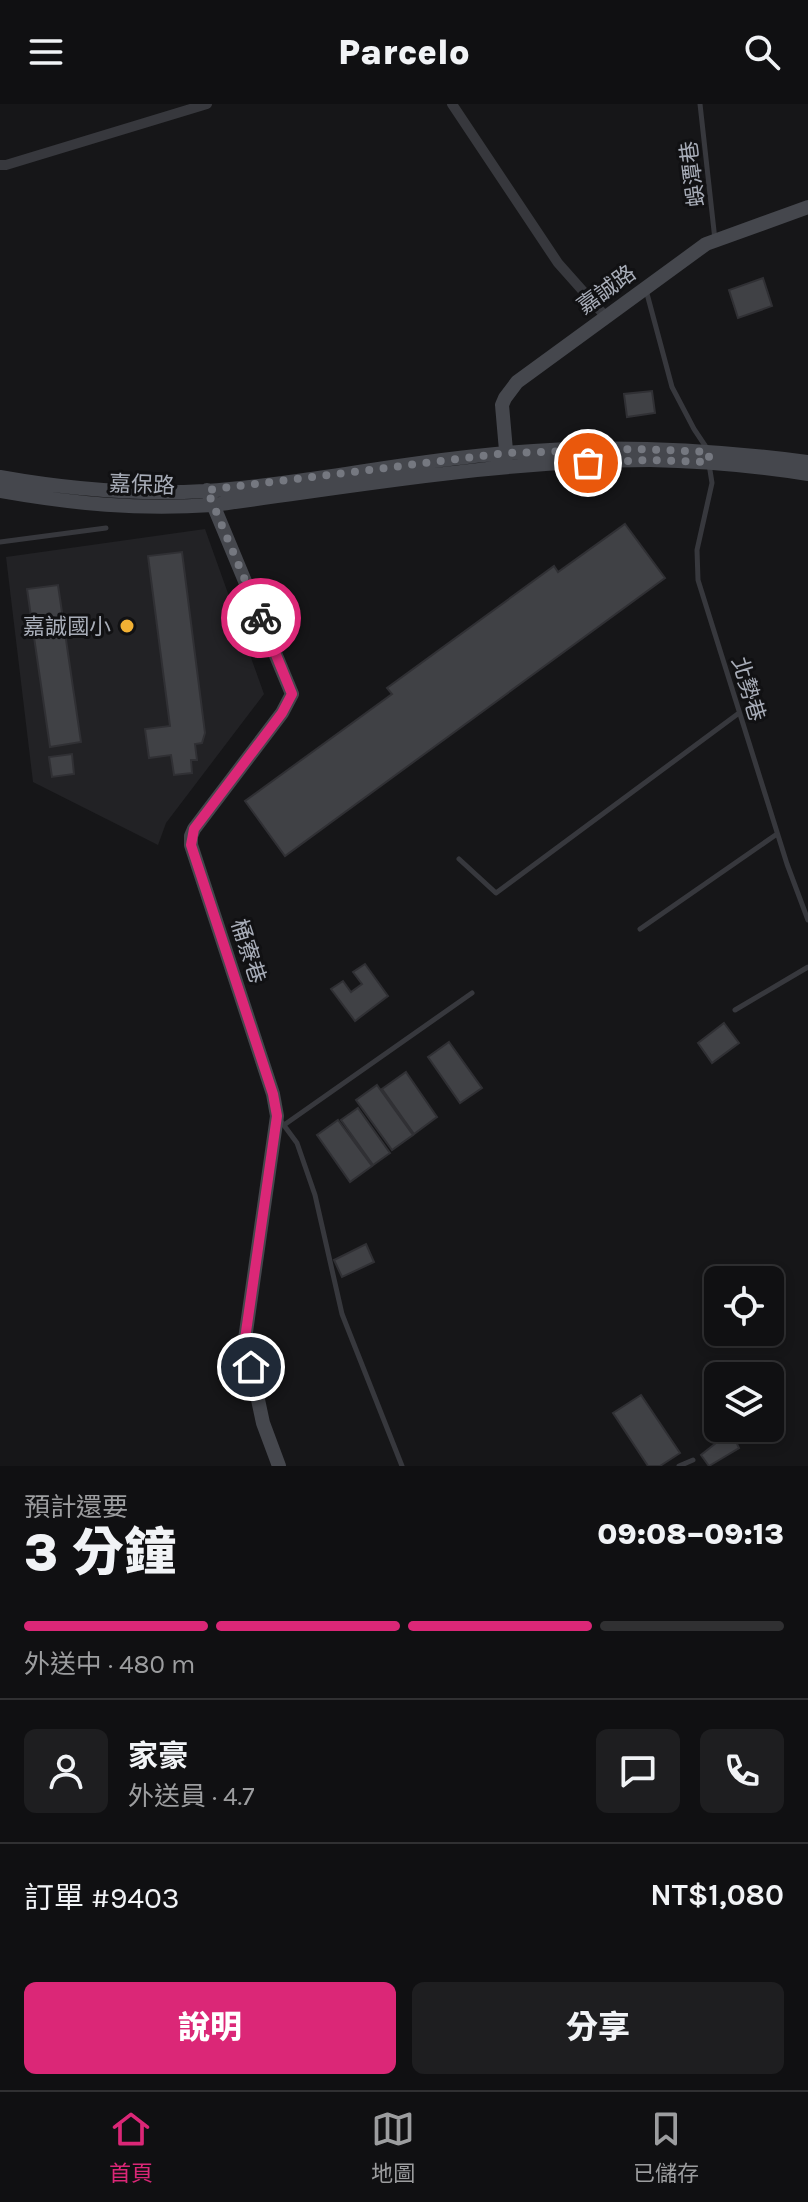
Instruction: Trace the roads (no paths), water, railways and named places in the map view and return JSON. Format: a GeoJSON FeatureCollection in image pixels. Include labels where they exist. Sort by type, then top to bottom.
{"type":"FeatureCollection","features":[{"type":"Feature","properties":{"kind":"street"},"geometry":{"type":"LineString","coordinates":[[0,165],[207,104]]}},
{"type":"Feature","properties":{"kind":"street"},"geometry":{"type":"LineString","coordinates":[[452,104],[558,263],[606,317]]}},
{"type":"Feature","properties":{"kind":"street","name":"嘉誠路"},"geometry":{"type":"LineString","coordinates":[[507,460],[502,405],[511,388],[706,244],[808,207]]}},
{"type":"Feature","properties":{"kind":"street","name":"嘉保路"},"geometry":{"type":"LineString","coordinates":[[0,477],[113,490],[207,490],[638,449],[709,457],[808,474]]}},
{"type":"Feature","properties":{"kind":"street","name":"嘉保路"},"geometry":{"type":"LineString","coordinates":[[709,457],[808,462]]}},
{"type":"Feature","properties":{"kind":"street","name":"嘉保路"},"geometry":{"type":"LineString","coordinates":[[0,491],[96,505],[213,505],[507,460]]}},
{"type":"Feature","properties":{"kind":"street","name":"桶寮巷"},"geometry":{"type":"LineString","coordinates":[[207,490],[292,694],[282,713],[191,836],[191,845],[280,1121],[245,1339],[263,1423],[279,1466]]}},
{"type":"Feature","properties":{"kind":"lane","name":"蜈潭巷"},"geometry":{"type":"LineString","coordinates":[[700,104],[715,241]]}},
{"type":"Feature","properties":{"kind":"lane"},"geometry":{"type":"LineString","coordinates":[[645,287],[672,387],[709,457]]}},
{"type":"Feature","properties":{"kind":"lane","name":"北勢巷"},"geometry":{"type":"LineString","coordinates":[[709,457],[712,483],[697,550],[698,580],[777,834],[808,920]]}},
{"type":"Feature","properties":{"kind":"lane"},"geometry":{"type":"LineString","coordinates":[[0,542],[106,528]]}},
{"type":"Feature","properties":{"kind":"lane"},"geometry":{"type":"LineString","coordinates":[[459,859],[496,893],[739,713]]}},
{"type":"Feature","properties":{"kind":"lane"},"geometry":{"type":"LineString","coordinates":[[640,929],[777,834]]}},
{"type":"Feature","properties":{"kind":"lane"},"geometry":{"type":"LineString","coordinates":[[735,1010],[808,967]]}},
{"type":"Feature","properties":{"kind":"lane"},"geometry":{"type":"LineString","coordinates":[[402,1466],[342,1314],[315,1195],[297,1143],[280,1121],[472,993]]}},
{"type":"Feature","properties":{"kind":"lane"},"geometry":{"type":"LineString","coordinates":[[679,1466],[693,1460]]}},
{"type":"Feature","properties":{"kind":"place","name":"嘉誠國小"},"geometry":{"type":"Point","coordinates":[127,626]}}]}
